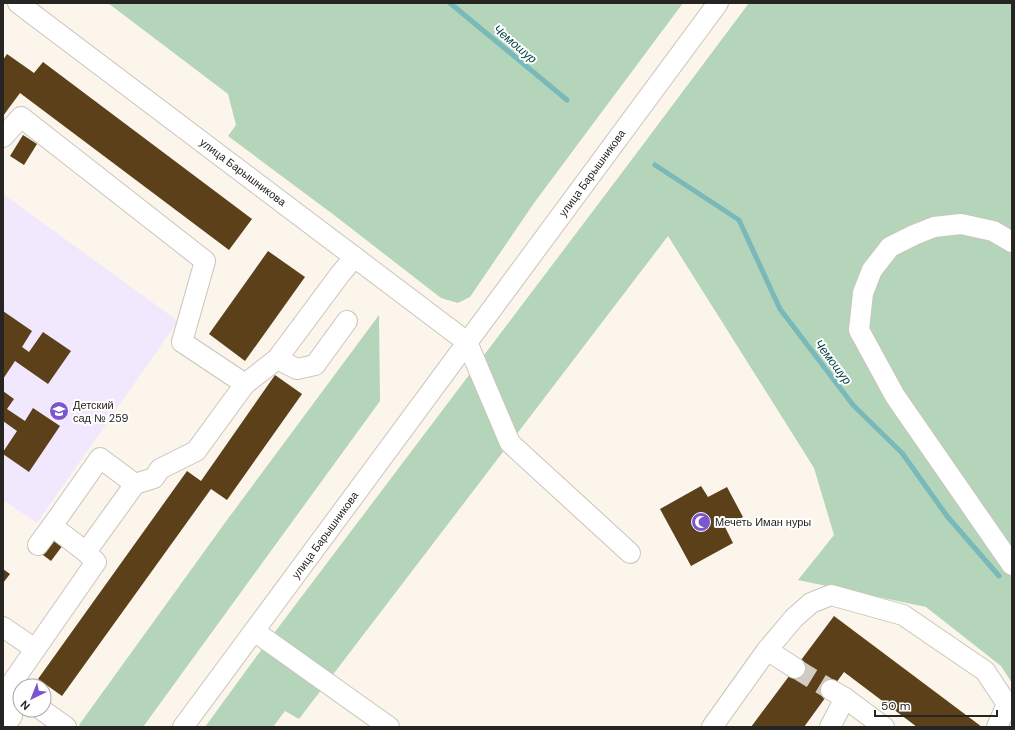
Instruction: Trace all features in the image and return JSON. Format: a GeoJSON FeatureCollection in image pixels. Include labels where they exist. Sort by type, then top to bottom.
{"type":"FeatureCollection","features":[{"type":"Feature","properties":{"kind":"street","name":"улица Барышникова"},"geometry":{"type":"LineString","coordinates":[[18,3],[467,342]]}},
{"type":"Feature","properties":{"kind":"street","name":"улица Барышникова"},"geometry":{"type":"LineString","coordinates":[[183,727],[718,3]]}},
{"type":"Feature","properties":{"kind":"street"},"geometry":{"type":"LineString","coordinates":[[3,137],[21,117],[205,261],[182,342],[245,384]]}},
{"type":"Feature","properties":{"kind":"street"},"geometry":{"type":"LineString","coordinates":[[1012,242],[994,231],[961,224],[934,227],[890,247],[872,270],[863,293],[859,330],[895,396],[1012,565]]}},
{"type":"Feature","properties":{"kind":"street"},"geometry":{"type":"LineString","coordinates":[[86,552],[135,484],[154,478],[160,469],[196,451],[245,384],[277,359],[341,273],[355,257]]}},
{"type":"Feature","properties":{"kind":"street"},"geometry":{"type":"LineString","coordinates":[[277,359],[297,369],[315,365],[347,321]]}},
{"type":"Feature","properties":{"kind":"street"},"geometry":{"type":"LineString","coordinates":[[467,342],[510,444],[630,553]]}},
{"type":"Feature","properties":{"kind":"street"},"geometry":{"type":"LineString","coordinates":[[38,545],[100,458],[135,484]]}},
{"type":"Feature","properties":{"kind":"street"},"geometry":{"type":"LineString","coordinates":[[20,678],[35,649],[96,562],[86,552],[52,526]]}},
{"type":"Feature","properties":{"kind":"street"},"geometry":{"type":"LineString","coordinates":[[712,727],[767,650],[794,618],[811,603],[831,595],[903,615],[985,671],[1007,704],[997,727]]}},
{"type":"Feature","properties":{"kind":"street"},"geometry":{"type":"LineString","coordinates":[[3,627],[35,649]]}},
{"type":"Feature","properties":{"kind":"street"},"geometry":{"type":"LineString","coordinates":[[254,632],[389,727]]}},
{"type":"Feature","properties":{"kind":"street"},"geometry":{"type":"LineString","coordinates":[[767,650],[795,668]]}},
{"type":"Feature","properties":{"kind":"street"},"geometry":{"type":"LineString","coordinates":[[830,727],[838,694],[884,727]]}},
{"type":"Feature","properties":{"kind":"street"},"geometry":{"type":"LineString","coordinates":[[4,727],[12,716]]}},
{"type":"Feature","properties":{"kind":"street"},"geometry":{"type":"LineString","coordinates":[[52,717],[66,727]]}},
{"type":"Feature","properties":{"kind":"shaded area","name":"Детский сад № 259"},"geometry":{"type":"Polygon","coordinates":[[[3,194],[178,321],[37,523],[3,500],[3,194]]]}},
{"type":"Feature","properties":{"kind":"green space"},"geometry":{"type":"Polygon","coordinates":[[[108,3],[683,3],[534,203],[470,297],[458,303],[441,298],[334,215],[228,136],[236,125],[228,94],[108,3]]]}},
{"type":"Feature","properties":{"kind":"green space"},"geometry":{"type":"Polygon","coordinates":[[[749,3],[1012,3],[1012,683],[1001,666],[926,607],[798,580],[834,535],[814,468],[668,236],[299,719],[285,711],[273,727],[205,727],[256,657],[749,3]]]}},
{"type":"Feature","properties":{"kind":"green space"},"geometry":{"type":"Polygon","coordinates":[[[379,315],[380,401],[143,727],[82,727],[79,725],[227,520],[379,315]]]}},
{"type":"Feature","properties":{"kind":"building"},"geometry":{"type":"Polygon","coordinates":[[[7,54],[34,73],[43,62],[252,219],[229,250],[20,93],[3,116],[3,60],[7,54]]]}},
{"type":"Feature","properties":{"kind":"building"},"geometry":{"type":"Polygon","coordinates":[[[23,135],[37,144],[24,165],[10,156],[23,135]]]}},
{"type":"Feature","properties":{"kind":"building"},"geometry":{"type":"Polygon","coordinates":[[[268,251],[305,277],[245,361],[209,334],[268,251]]]}},
{"type":"Feature","properties":{"kind":"building"},"geometry":{"type":"Polygon","coordinates":[[[3,311],[32,331],[22,347],[29,352],[43,332],[71,351],[48,384],[15,361],[3,379],[3,311]]]}},
{"type":"Feature","properties":{"kind":"building"},"geometry":{"type":"Polygon","coordinates":[[[275,375],[302,394],[227,500],[211,489],[62,696],[52,689],[52,678],[39,678],[187,471],[201,481],[275,375]]]}},
{"type":"Feature","properties":{"kind":"building"},"geometry":{"type":"Polygon","coordinates":[[[3,391],[14,399],[7,409],[25,421],[33,408],[60,426],[29,472],[3,454],[17,431],[3,421],[3,391]]]}},
{"type":"Feature","properties":{"kind":"building","name":"Мечеть Иман нуры"},"geometry":{"type":"Polygon","coordinates":[[[701,486],[708,497],[727,487],[743,517],[725,527],[733,543],[691,566],[660,509],[701,486]]]}},
{"type":"Feature","properties":{"kind":"building"},"geometry":{"type":"Polygon","coordinates":[[[54,532],[66,541],[51,561],[39,552],[54,532]]]}},
{"type":"Feature","properties":{"kind":"building"},"geometry":{"type":"Polygon","coordinates":[[[3,569],[10,574],[3,583],[3,569]]]}},
{"type":"Feature","properties":{"kind":"building"},"geometry":{"type":"Polygon","coordinates":[[[834,616],[982,727],[917,727],[844,672],[804,727],[751,727],[834,616]]]}},
{"type":"Feature","properties":{"kind":"waterway","name":"Чемошур"},"geometry":{"type":"LineString","coordinates":[[450,3],[567,100]]}},
{"type":"Feature","properties":{"kind":"waterway","name":"Чемошур"},"geometry":{"type":"LineString","coordinates":[[655,165],[739,220],[780,309],[853,405],[902,453],[947,516],[999,576]]}},
{"type":"Feature","properties":{"kind":"tunnel"},"geometry":{"type":"LineString","coordinates":[[795,668],[831,690]]}},
{"type":"Feature","properties":{"kind":"place","name":"Детский сад № 259"},"geometry":{"type":"Point","coordinates":[59,411]}},
{"type":"Feature","properties":{"kind":"place","name":"Мечеть Иман нуры"},"geometry":{"type":"Point","coordinates":[701,522]}}]}
